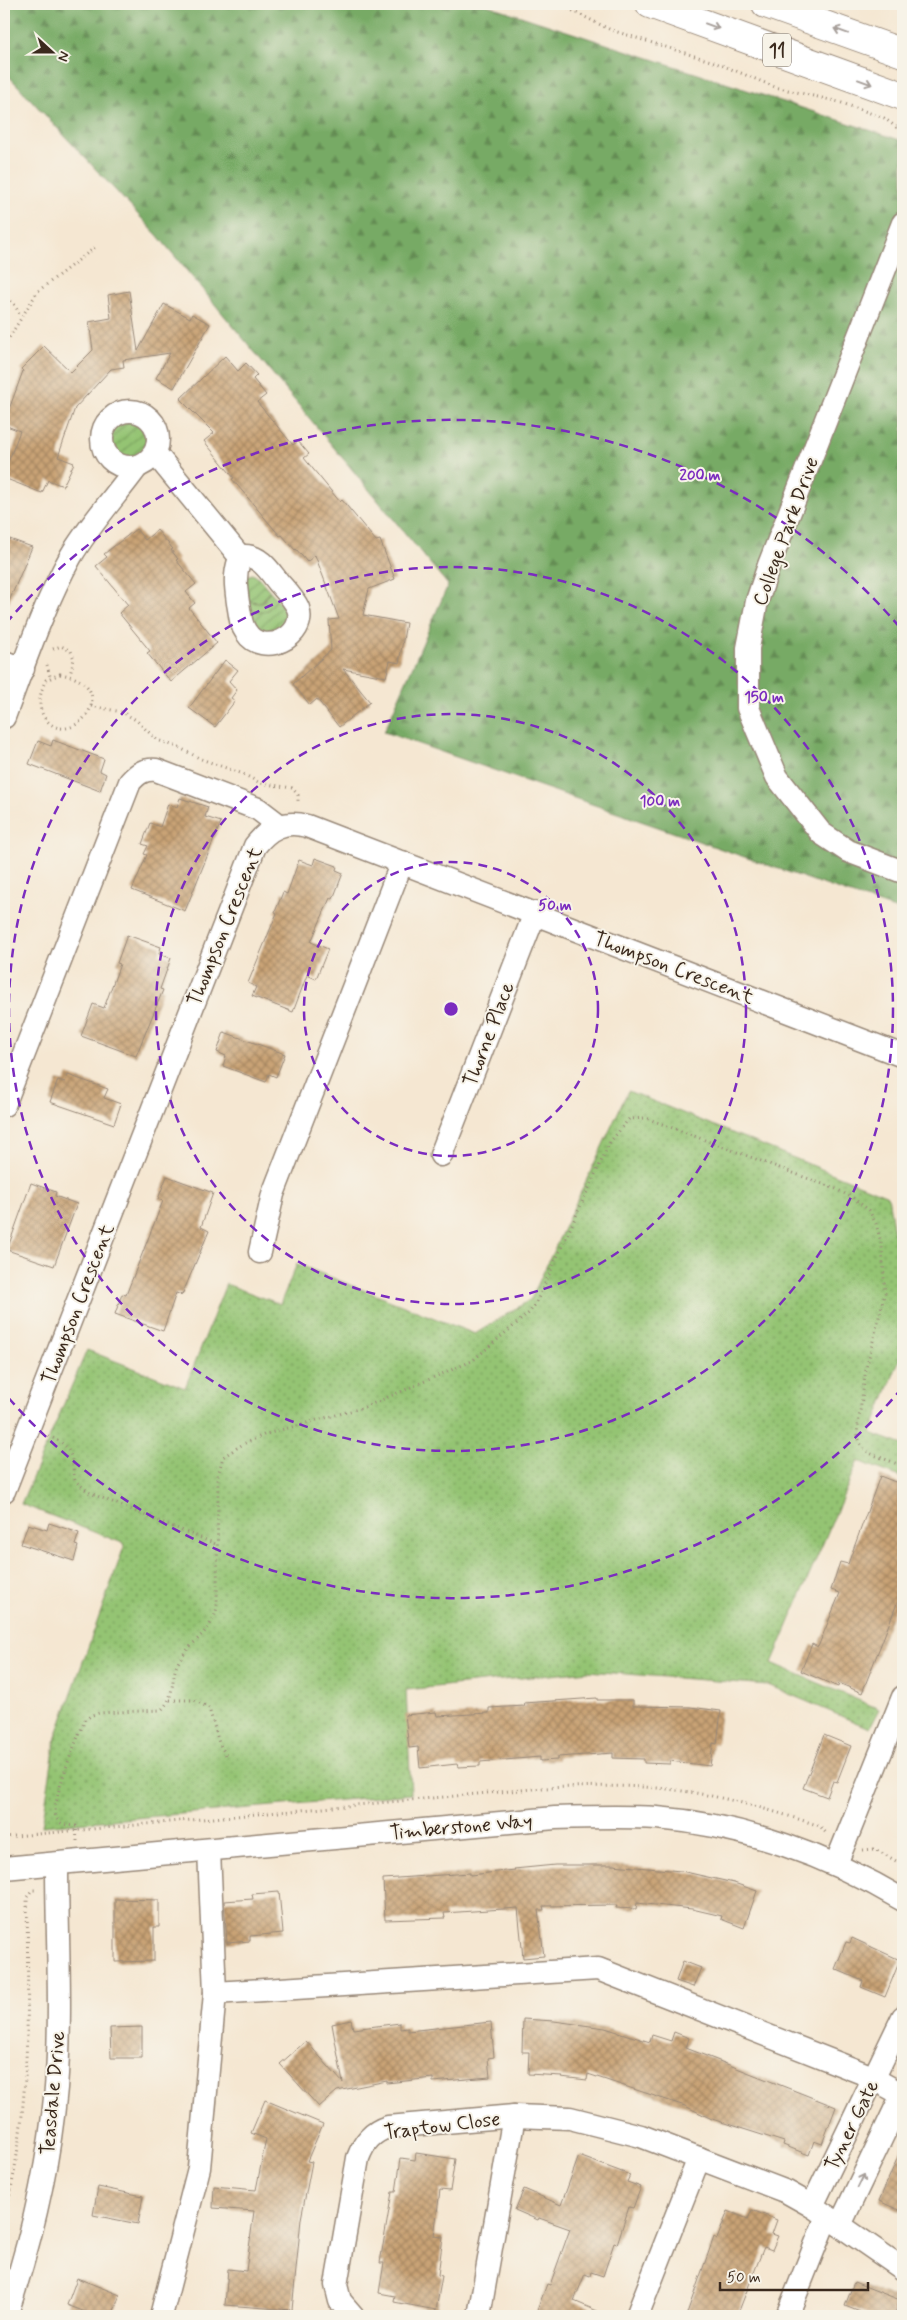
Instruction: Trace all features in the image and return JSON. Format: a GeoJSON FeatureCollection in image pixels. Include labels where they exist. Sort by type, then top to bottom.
{"type":"FeatureCollection","features":[{"type":"Feature","properties":{"kind":"main road","name":"11"},"geometry":{"type":"LineString","coordinates":[[650,4],[903,96]]}},
{"type":"Feature","properties":{"kind":"main road","name":"11"},"geometry":{"type":"LineString","coordinates":[[766,4],[903,53]]}},
{"type":"Feature","properties":{"kind":"street","name":"College Park Drive"},"geometry":{"type":"LineString","coordinates":[[903,223],[769,565],[757,601],[748,648],[747,678],[748,708],[777,777],[801,810],[821,833],[848,851],[903,872]]}},
{"type":"Feature","properties":{"kind":"street"},"geometry":{"type":"LineString","coordinates":[[6,704],[13,666],[72,555],[107,505],[137,467],[150,459],[155,453],[158,444],[158,434],[149,418],[131,411],[112,417],[106,424],[102,433],[104,452],[117,465],[127,468],[137,467]]}},
{"type":"Feature","properties":{"kind":"street"},"geometry":{"type":"LineString","coordinates":[[155,453],[240,558]]}},
{"type":"Feature","properties":{"kind":"street"},"geometry":{"type":"LineString","coordinates":[[4,1105],[130,782],[134,776],[148,769],[156,770],[258,809],[279,825]]}},
{"type":"Feature","properties":{"kind":"street","name":"Thompson Crescent"},"geometry":{"type":"LineString","coordinates":[[4,1491],[255,846],[262,837],[279,825],[288,823],[307,826],[903,1056]]}},
{"type":"Feature","properties":{"kind":"street"},"geometry":{"type":"LineString","coordinates":[[260,1252],[273,1194],[402,862]]}},
{"type":"Feature","properties":{"kind":"street","name":"Thorne Place"},"geometry":{"type":"LineString","coordinates":[[441,1155],[535,913]]}},
{"type":"Feature","properties":{"kind":"street"},"geometry":{"type":"LineString","coordinates":[[836,1864],[903,1697]]}},
{"type":"Feature","properties":{"kind":"street","name":"Timberstone Way"},"geometry":{"type":"LineString","coordinates":[[4,1868],[555,1818],[606,1816],[658,1818],[734,1831],[806,1852],[836,1864],[870,1880],[903,1900]]}},
{"type":"Feature","properties":{"kind":"street"},"geometry":{"type":"LineString","coordinates":[[161,2316],[199,2168],[215,1993],[209,1850]]}},
{"type":"Feature","properties":{"kind":"street","name":"Teasdale Drive"},"geometry":{"type":"LineString","coordinates":[[6,2316],[33,2226],[51,2130],[59,2031],[57,1864]]}},
{"type":"Feature","properties":{"kind":"street"},"geometry":{"type":"LineString","coordinates":[[215,1993],[598,1969],[874,2078],[903,2094]]}},
{"type":"Feature","properties":{"kind":"street","name":"Tyner Gate"},"geometry":{"type":"LineString","coordinates":[[826,2216],[874,2078],[903,2017]]}},
{"type":"Feature","properties":{"kind":"street","name":"Tyner Gate"},"geometry":{"type":"LineString","coordinates":[[826,2216],[903,2094]]}},
{"type":"Feature","properties":{"kind":"street"},"geometry":{"type":"LineString","coordinates":[[480,2316],[514,2116]]}},
{"type":"Feature","properties":{"kind":"street","name":"Traptow Close"},"geometry":{"type":"LineString","coordinates":[[353,2316],[340,2301],[336,2285],[358,2158],[366,2141],[372,2134],[388,2127],[514,2116],[550,2116],[588,2121],[641,2136],[787,2192],[826,2216],[903,2269]]}},
{"type":"Feature","properties":{"kind":"street"},"geometry":{"type":"LineString","coordinates":[[637,2316],[699,2158]]}},
{"type":"Feature","properties":{"kind":"street"},"geometry":{"type":"LineString","coordinates":[[787,2316],[826,2216]]}},
{"type":"Feature","properties":{"kind":"path"},"geometry":{"type":"LineString","coordinates":[[559,4],[611,30],[702,57],[775,87],[839,102],[884,118],[896,128],[903,126]]}},
{"type":"Feature","properties":{"kind":"path"},"geometry":{"type":"LineString","coordinates":[[4,346],[38,292],[97,246]]}},
{"type":"Feature","properties":{"kind":"path"},"geometry":{"type":"LineString","coordinates":[[4,293],[14,304],[21,317]]}},
{"type":"Feature","properties":{"kind":"path"},"geometry":{"type":"LineString","coordinates":[[50,676],[47,668],[48,655],[54,648],[61,646],[71,651],[74,660],[70,675]]}},
{"type":"Feature","properties":{"kind":"path"},"geometry":{"type":"LineString","coordinates":[[70,675],[86,685],[91,694],[91,706],[85,719],[76,726],[65,728],[51,724],[42,713],[40,706],[42,689],[50,676],[70,675]]}},
{"type":"Feature","properties":{"kind":"path"},"geometry":{"type":"LineString","coordinates":[[91,706],[122,712],[130,716],[157,740],[183,749],[201,759],[243,774],[260,783],[292,788],[298,794],[298,802]]}},
{"type":"Feature","properties":{"kind":"path"},"geometry":{"type":"LineString","coordinates":[[78,1843],[76,1826],[63,1825],[57,1819],[55,1813],[63,1778],[85,1720],[92,1715],[100,1713],[161,1710],[170,1700],[175,1667],[182,1655],[207,1630],[214,1619],[217,1607],[218,1475],[223,1457],[230,1451],[266,1434],[365,1407],[472,1361],[529,1314],[541,1293],[610,1142],[629,1119],[646,1118],[836,1189],[853,1198],[869,1210],[876,1224],[882,1246],[885,1293],[866,1369],[857,1433],[861,1445],[870,1454],[903,1466]]}},
{"type":"Feature","properties":{"kind":"path"},"geometry":{"type":"LineString","coordinates":[[28,1428],[60,1441],[67,1447],[72,1457],[75,1480],[90,1493],[218,1545]]}},
{"type":"Feature","properties":{"kind":"path"},"geometry":{"type":"LineString","coordinates":[[170,1700],[194,1700],[209,1708],[219,1743],[227,1756]]}},
{"type":"Feature","properties":{"kind":"path"},"geometry":{"type":"LineString","coordinates":[[866,1851],[875,1849],[903,1865]]}},
{"type":"Feature","properties":{"kind":"path"},"geometry":{"type":"LineString","coordinates":[[4,2220],[16,2162],[26,2084],[28,2015],[26,1897],[32,1890]]}},
{"type":"Feature","properties":{"kind":"green space"},"geometry":{"type":"Polygon","coordinates":[[[4,4],[484,4],[903,141],[903,912],[384,732],[448,585],[158,236],[4,71],[4,4]]]}},
{"type":"Feature","properties":{"kind":"green space"},"geometry":{"type":"Polygon","coordinates":[[[128,421],[140,427],[146,439],[140,451],[128,457],[116,451],[110,439],[116,427],[128,421]]]}},
{"type":"Feature","properties":{"kind":"green space"},"geometry":{"type":"Polygon","coordinates":[[[252,574],[258,577],[270,591],[262,602],[249,601],[244,581],[247,576],[252,574]]]}},
{"type":"Feature","properties":{"kind":"green space"},"geometry":{"type":"Polygon","coordinates":[[[270,591],[277,599],[272,606],[263,612],[251,611],[249,601],[257,603],[264,601],[270,591]]]}},
{"type":"Feature","properties":{"kind":"green space"},"geometry":{"type":"Polygon","coordinates":[[[277,599],[287,616],[285,624],[269,635],[256,626],[251,611],[267,611],[277,599]]]}},
{"type":"Feature","properties":{"kind":"green space"},"geometry":{"type":"Polygon","coordinates":[[[628,1091],[888,1196],[903,1289],[903,1350],[871,1433],[903,1445],[903,1478],[858,1461],[772,1663],[879,1709],[869,1728],[768,1685],[588,1671],[406,1690],[411,1794],[42,1826],[56,1737],[125,1544],[21,1504],[87,1350],[185,1388],[226,1284],[280,1304],[297,1264],[475,1334],[531,1299],[628,1091]]]}},
{"type":"Feature","properties":{"kind":"building"},"geometry":{"type":"Polygon","coordinates":[[[129,291],[138,351],[164,304],[190,318],[192,314],[210,324],[174,388],[156,378],[170,353],[123,360],[124,367],[111,369],[75,408],[58,457],[74,463],[63,486],[48,480],[42,493],[4,478],[4,473],[20,431],[4,425],[4,423],[23,371],[21,369],[44,346],[71,372],[93,350],[89,322],[111,318],[108,295],[129,291]]]}},
{"type":"Feature","properties":{"kind":"building"},"geometry":{"type":"Polygon","coordinates":[[[225,356],[238,371],[246,363],[257,375],[253,379],[266,395],[257,402],[293,445],[298,441],[309,454],[304,458],[340,502],[342,500],[376,541],[380,540],[395,579],[369,589],[363,615],[406,623],[399,663],[390,661],[386,677],[343,669],[370,702],[339,727],[317,699],[310,705],[293,684],[331,650],[329,620],[339,619],[315,555],[307,562],[282,535],[280,536],[232,479],[234,478],[204,441],[214,433],[180,399],[225,356]]]}},
{"type":"Feature","properties":{"kind":"building"},"geometry":{"type":"Polygon","coordinates":[[[136,529],[145,540],[157,530],[173,549],[171,550],[178,559],[176,560],[196,584],[186,592],[195,603],[189,608],[217,643],[171,682],[147,653],[150,651],[119,613],[128,605],[96,566],[107,557],[104,554],[136,529]]]}},
{"type":"Feature","properties":{"kind":"building"},"geometry":{"type":"Polygon","coordinates":[[[4,537],[32,547],[5,611],[4,610],[4,537]]]}},
{"type":"Feature","properties":{"kind":"building"},"geometry":{"type":"Polygon","coordinates":[[[225,660],[238,670],[229,681],[237,690],[231,698],[235,701],[215,727],[189,708],[225,660]]]}},
{"type":"Feature","properties":{"kind":"building"},"geometry":{"type":"Polygon","coordinates":[[[53,740],[104,759],[100,771],[106,774],[100,791],[29,764],[38,741],[51,746],[53,740]]]}},
{"type":"Feature","properties":{"kind":"building"},"geometry":{"type":"Polygon","coordinates":[[[180,798],[208,807],[205,817],[221,822],[185,911],[132,890],[147,855],[144,854],[148,846],[142,844],[150,823],[160,827],[168,804],[177,807],[180,798]]]}},
{"type":"Feature","properties":{"kind":"building"},"geometry":{"type":"Polygon","coordinates":[[[315,858],[337,866],[336,870],[343,873],[333,899],[330,898],[311,942],[328,949],[316,979],[307,975],[293,1012],[252,996],[256,987],[248,983],[277,913],[275,912],[283,892],[287,894],[299,860],[313,865],[315,858]]]}},
{"type":"Feature","properties":{"kind":"building"},"geometry":{"type":"Polygon","coordinates":[[[127,935],[161,947],[159,954],[171,958],[160,989],[163,990],[136,1056],[81,1036],[93,1004],[104,1008],[120,964],[117,963],[127,935]]]}},
{"type":"Feature","properties":{"kind":"building"},"geometry":{"type":"Polygon","coordinates":[[[224,1032],[285,1054],[276,1077],[269,1074],[266,1082],[223,1066],[226,1056],[217,1052],[224,1032]]]}},
{"type":"Feature","properties":{"kind":"building"},"geometry":{"type":"Polygon","coordinates":[[[68,1075],[108,1089],[104,1098],[121,1104],[114,1124],[50,1102],[58,1080],[65,1082],[68,1075]]]}},
{"type":"Feature","properties":{"kind":"building"},"geometry":{"type":"Polygon","coordinates":[[[167,1176],[213,1193],[201,1227],[209,1231],[182,1295],[176,1293],[163,1331],[115,1314],[122,1294],[126,1295],[163,1201],[158,1199],[167,1176]]]}},
{"type":"Feature","properties":{"kind":"building"},"geometry":{"type":"Polygon","coordinates":[[[31,1183],[56,1192],[55,1196],[77,1204],[54,1266],[7,1250],[31,1183]]]}},
{"type":"Feature","properties":{"kind":"building"},"geometry":{"type":"Polygon","coordinates":[[[880,1476],[903,1485],[903,1588],[862,1693],[839,1683],[838,1687],[801,1671],[812,1644],[818,1647],[840,1593],[831,1590],[840,1562],[848,1564],[880,1476]]]}},
{"type":"Feature","properties":{"kind":"building"},"geometry":{"type":"Polygon","coordinates":[[[49,1523],[79,1533],[75,1545],[78,1546],[74,1561],[21,1544],[28,1524],[47,1530],[49,1523]]]}},
{"type":"Feature","properties":{"kind":"building"},"geometry":{"type":"Polygon","coordinates":[[[597,1698],[597,1700],[633,1700],[633,1706],[690,1707],[721,1711],[717,1744],[713,1743],[710,1766],[670,1761],[670,1764],[644,1763],[644,1759],[613,1758],[613,1753],[558,1757],[558,1760],[540,1761],[540,1757],[480,1762],[480,1766],[458,1767],[457,1764],[420,1768],[418,1747],[409,1748],[405,1715],[436,1712],[437,1716],[489,1713],[489,1708],[525,1706],[524,1703],[597,1698]]]}},
{"type":"Feature","properties":{"kind":"building"},"geometry":{"type":"Polygon","coordinates":[[[824,1735],[851,1746],[837,1782],[833,1781],[827,1797],[803,1788],[824,1735]]]}},
{"type":"Feature","properties":{"kind":"building"},"geometry":{"type":"Polygon","coordinates":[[[555,1865],[613,1865],[681,1871],[734,1883],[757,1891],[744,1928],[721,1919],[722,1916],[692,1909],[637,1903],[636,1909],[616,1908],[617,1905],[543,1906],[544,1910],[538,1910],[544,1956],[523,1958],[518,1908],[444,1913],[445,1918],[385,1920],[383,1879],[470,1873],[470,1875],[555,1865]]]}},
{"type":"Feature","properties":{"kind":"building"},"geometry":{"type":"Polygon","coordinates":[[[279,1892],[283,1933],[250,1936],[250,1941],[227,1943],[224,1901],[253,1899],[252,1894],[279,1892]]]}},
{"type":"Feature","properties":{"kind":"building"},"geometry":{"type":"Polygon","coordinates":[[[115,1899],[159,1900],[159,1927],[154,1927],[154,1961],[115,1962],[115,1899]]]}},
{"type":"Feature","properties":{"kind":"building"},"geometry":{"type":"Polygon","coordinates":[[[852,1938],[900,1960],[885,1997],[861,1987],[863,1981],[835,1969],[846,1942],[850,1943],[852,1938]]]}},
{"type":"Feature","properties":{"kind":"building"},"geometry":{"type":"Polygon","coordinates":[[[683,1961],[701,1968],[693,1987],[676,1981],[683,1961]]]}},
{"type":"Feature","properties":{"kind":"building"},"geometry":{"type":"Polygon","coordinates":[[[523,2019],[605,2028],[650,2042],[652,2035],[671,2041],[674,2032],[689,2038],[686,2048],[836,2107],[822,2144],[814,2141],[809,2155],[783,2145],[784,2142],[712,2119],[685,2106],[588,2074],[587,2080],[528,2074],[529,2052],[522,2052],[523,2019]]]}},
{"type":"Feature","properties":{"kind":"building"},"geometry":{"type":"Polygon","coordinates":[[[351,2020],[353,2029],[400,2023],[400,2029],[408,2028],[408,2031],[491,2022],[494,2057],[488,2058],[490,2077],[433,2082],[433,2078],[387,2083],[387,2081],[337,2091],[319,2107],[280,2064],[306,2041],[343,2083],[332,2024],[351,2020]]]}},
{"type":"Feature","properties":{"kind":"building"},"geometry":{"type":"Polygon","coordinates":[[[142,2027],[142,2058],[111,2058],[110,2028],[142,2027]]]}},
{"type":"Feature","properties":{"kind":"building"},"geometry":{"type":"Polygon","coordinates":[[[265,2100],[323,2124],[307,2161],[312,2162],[301,2219],[292,2310],[225,2305],[228,2269],[246,2271],[254,2211],[213,2208],[214,2186],[256,2190],[266,2139],[251,2133],[265,2100]]]}},
{"type":"Feature","properties":{"kind":"building"},"geometry":{"type":"Polygon","coordinates":[[[903,2145],[903,2212],[879,2201],[903,2145]]]}},
{"type":"Feature","properties":{"kind":"building"},"geometry":{"type":"Polygon","coordinates":[[[416,2153],[455,2159],[450,2191],[440,2190],[434,2236],[443,2237],[438,2275],[442,2276],[436,2310],[394,2302],[395,2296],[379,2293],[384,2263],[380,2263],[392,2192],[396,2192],[401,2158],[415,2160],[416,2153]]]}},
{"type":"Feature","properties":{"kind":"building"},"geometry":{"type":"Polygon","coordinates":[[[579,2156],[630,2175],[627,2182],[641,2187],[633,2208],[629,2207],[617,2244],[614,2243],[603,2276],[591,2272],[590,2276],[585,2274],[574,2301],[609,2316],[535,2316],[547,2284],[550,2285],[570,2229],[539,2218],[538,2220],[515,2210],[524,2189],[561,2205],[579,2156]]]}},
{"type":"Feature","properties":{"kind":"building"},"geometry":{"type":"Polygon","coordinates":[[[98,2187],[143,2196],[138,2224],[93,2215],[98,2187]]]}},
{"type":"Feature","properties":{"kind":"building"},"geometry":{"type":"Polygon","coordinates":[[[752,2210],[777,2220],[772,2234],[778,2236],[772,2250],[764,2247],[737,2316],[686,2316],[714,2237],[717,2239],[728,2211],[748,2219],[752,2210]]]}},
{"type":"Feature","properties":{"kind":"building"},"geometry":{"type":"Polygon","coordinates":[[[77,2278],[120,2295],[112,2316],[96,2316],[67,2305],[77,2278]]]}},
{"type":"Feature","properties":{"kind":"building"},"geometry":{"type":"Polygon","coordinates":[[[854,2282],[900,2300],[894,2316],[870,2316],[845,2306],[854,2282]]]}}]}
